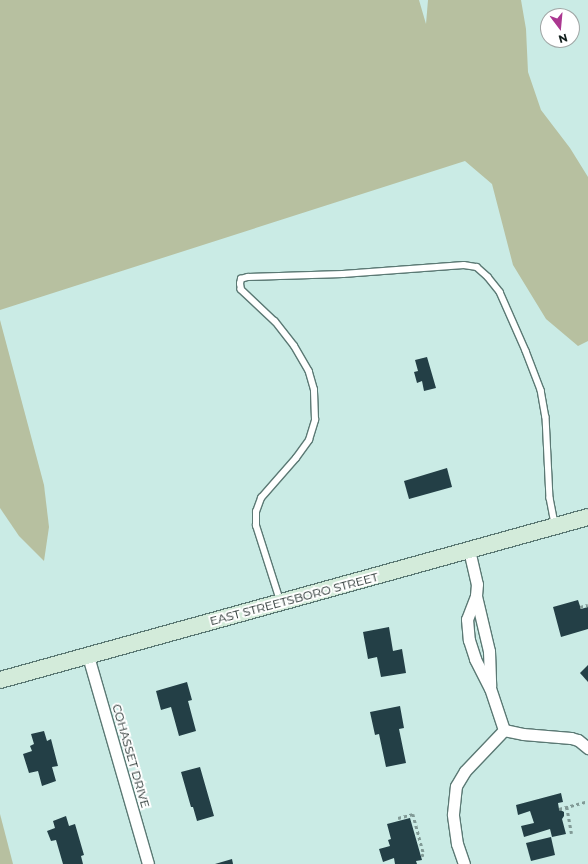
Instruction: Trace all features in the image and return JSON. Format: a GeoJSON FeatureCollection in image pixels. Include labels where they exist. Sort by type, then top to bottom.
{"type":"FeatureCollection","features":[{"type":"Feature","properties":{"kind":"main road","name":"EAST STREETSBORO STREET"},"geometry":{"type":"LineString","coordinates":[[0,680],[588,517]]}},
{"type":"Feature","properties":{"kind":"street"},"geometry":{"type":"LineString","coordinates":[[469,550],[474,568],[476,596],[489,651],[490,688]]}},
{"type":"Feature","properties":{"kind":"street"},"geometry":{"type":"LineString","coordinates":[[476,596],[467,619],[469,640],[475,659],[490,688],[504,730]]}},
{"type":"Feature","properties":{"kind":"street","name":"COHASSET DRIVE"},"geometry":{"type":"LineString","coordinates":[[88,656],[148,864]]}},
{"type":"Feature","properties":{"kind":"street"},"geometry":{"type":"LineString","coordinates":[[504,730],[570,738],[578,740],[588,748]]}},
{"type":"Feature","properties":{"kind":"street"},"geometry":{"type":"LineString","coordinates":[[464,864],[457,844],[453,814],[456,786],[465,771],[504,730]]}},
{"type":"Feature","properties":{"kind":"lane"},"geometry":{"type":"LineString","coordinates":[[281,603],[256,526],[256,512],[261,498],[296,458],[309,440],[315,420],[314,390],[308,372],[294,346],[275,322],[242,290],[240,284],[241,279],[248,277],[343,274],[464,265],[477,267],[488,277],[500,292],[526,351],[541,390],[546,417],[550,498],[555,526]]}},
{"type":"Feature","properties":{"kind":"path"},"geometry":{"type":"LineString","coordinates":[[580,607],[588,605]]}},
{"type":"Feature","properties":{"kind":"path"},"geometry":{"type":"LineString","coordinates":[[559,809],[588,801]]}},
{"type":"Feature","properties":{"kind":"path"},"geometry":{"type":"LineString","coordinates":[[566,807],[572,834]]}},
{"type":"Feature","properties":{"kind":"path"},"geometry":{"type":"LineString","coordinates":[[398,818],[413,814],[424,855],[421,856]]}},
{"type":"Feature","properties":{"kind":"green space"},"geometry":{"type":"Polygon","coordinates":[[[0,0],[419,0],[426,24],[428,0],[521,0],[526,29],[528,72],[541,110],[570,148],[588,177],[588,341],[578,346],[546,319],[513,265],[492,184],[465,161],[0,310],[0,0]]]}},
{"type":"Feature","properties":{"kind":"green space"},"geometry":{"type":"Polygon","coordinates":[[[0,320],[44,485],[49,527],[44,561],[19,536],[0,508],[0,320]]]}},
{"type":"Feature","properties":{"kind":"green space"},"geometry":{"type":"Polygon","coordinates":[[[0,814],[13,864],[0,864],[0,814]]]}},
{"type":"Feature","properties":{"kind":"building"},"geometry":{"type":"Polygon","coordinates":[[[427,357],[436,388],[424,391],[422,381],[417,383],[414,372],[418,371],[415,360],[427,357]]]}},
{"type":"Feature","properties":{"kind":"building"},"geometry":{"type":"Polygon","coordinates":[[[447,468],[452,487],[409,499],[404,481],[447,468]]]}},
{"type":"Feature","properties":{"kind":"building"},"geometry":{"type":"Polygon","coordinates":[[[578,600],[581,609],[588,607],[588,629],[561,637],[553,607],[578,600]]]}},
{"type":"Feature","properties":{"kind":"building"},"geometry":{"type":"Polygon","coordinates":[[[389,627],[393,651],[402,649],[406,673],[381,677],[377,657],[368,659],[363,632],[389,627]]]}},
{"type":"Feature","properties":{"kind":"building"},"geometry":{"type":"Polygon","coordinates":[[[588,665],[588,682],[580,673],[588,665]]]}},
{"type":"Feature","properties":{"kind":"building"},"geometry":{"type":"Polygon","coordinates":[[[187,682],[192,700],[188,701],[196,731],[179,736],[171,707],[161,710],[156,691],[187,682]]]}},
{"type":"Feature","properties":{"kind":"building"},"geometry":{"type":"Polygon","coordinates":[[[400,706],[404,728],[399,729],[406,763],[386,767],[379,734],[375,735],[370,712],[400,706]]]}},
{"type":"Feature","properties":{"kind":"building"},"geometry":{"type":"Polygon","coordinates":[[[44,731],[47,741],[51,739],[58,766],[52,767],[56,781],[42,786],[38,771],[29,773],[23,754],[32,751],[30,746],[34,744],[31,734],[44,731]]]}},
{"type":"Feature","properties":{"kind":"building"},"geometry":{"type":"Polygon","coordinates":[[[200,767],[214,816],[197,821],[193,807],[191,807],[181,772],[200,767]]]}},
{"type":"Feature","properties":{"kind":"building"},"geometry":{"type":"Polygon","coordinates":[[[561,793],[563,802],[558,803],[559,809],[564,812],[562,819],[566,834],[552,837],[550,829],[524,837],[521,826],[534,823],[530,811],[518,815],[516,805],[561,793]]]}},
{"type":"Feature","properties":{"kind":"building"},"geometry":{"type":"Polygon","coordinates":[[[66,816],[69,826],[75,824],[84,855],[81,856],[83,864],[63,864],[56,840],[51,841],[47,831],[55,828],[53,821],[66,816]]]}},
{"type":"Feature","properties":{"kind":"building"},"geometry":{"type":"Polygon","coordinates":[[[410,818],[422,860],[416,861],[417,864],[395,864],[394,858],[383,862],[379,849],[390,846],[388,840],[391,839],[387,824],[410,818]]]}},
{"type":"Feature","properties":{"kind":"building"},"geometry":{"type":"Polygon","coordinates":[[[551,837],[555,855],[531,861],[526,843],[551,837]]]}},
{"type":"Feature","properties":{"kind":"building"},"geometry":{"type":"Polygon","coordinates":[[[232,859],[233,864],[215,864],[232,859]]]}}]}
